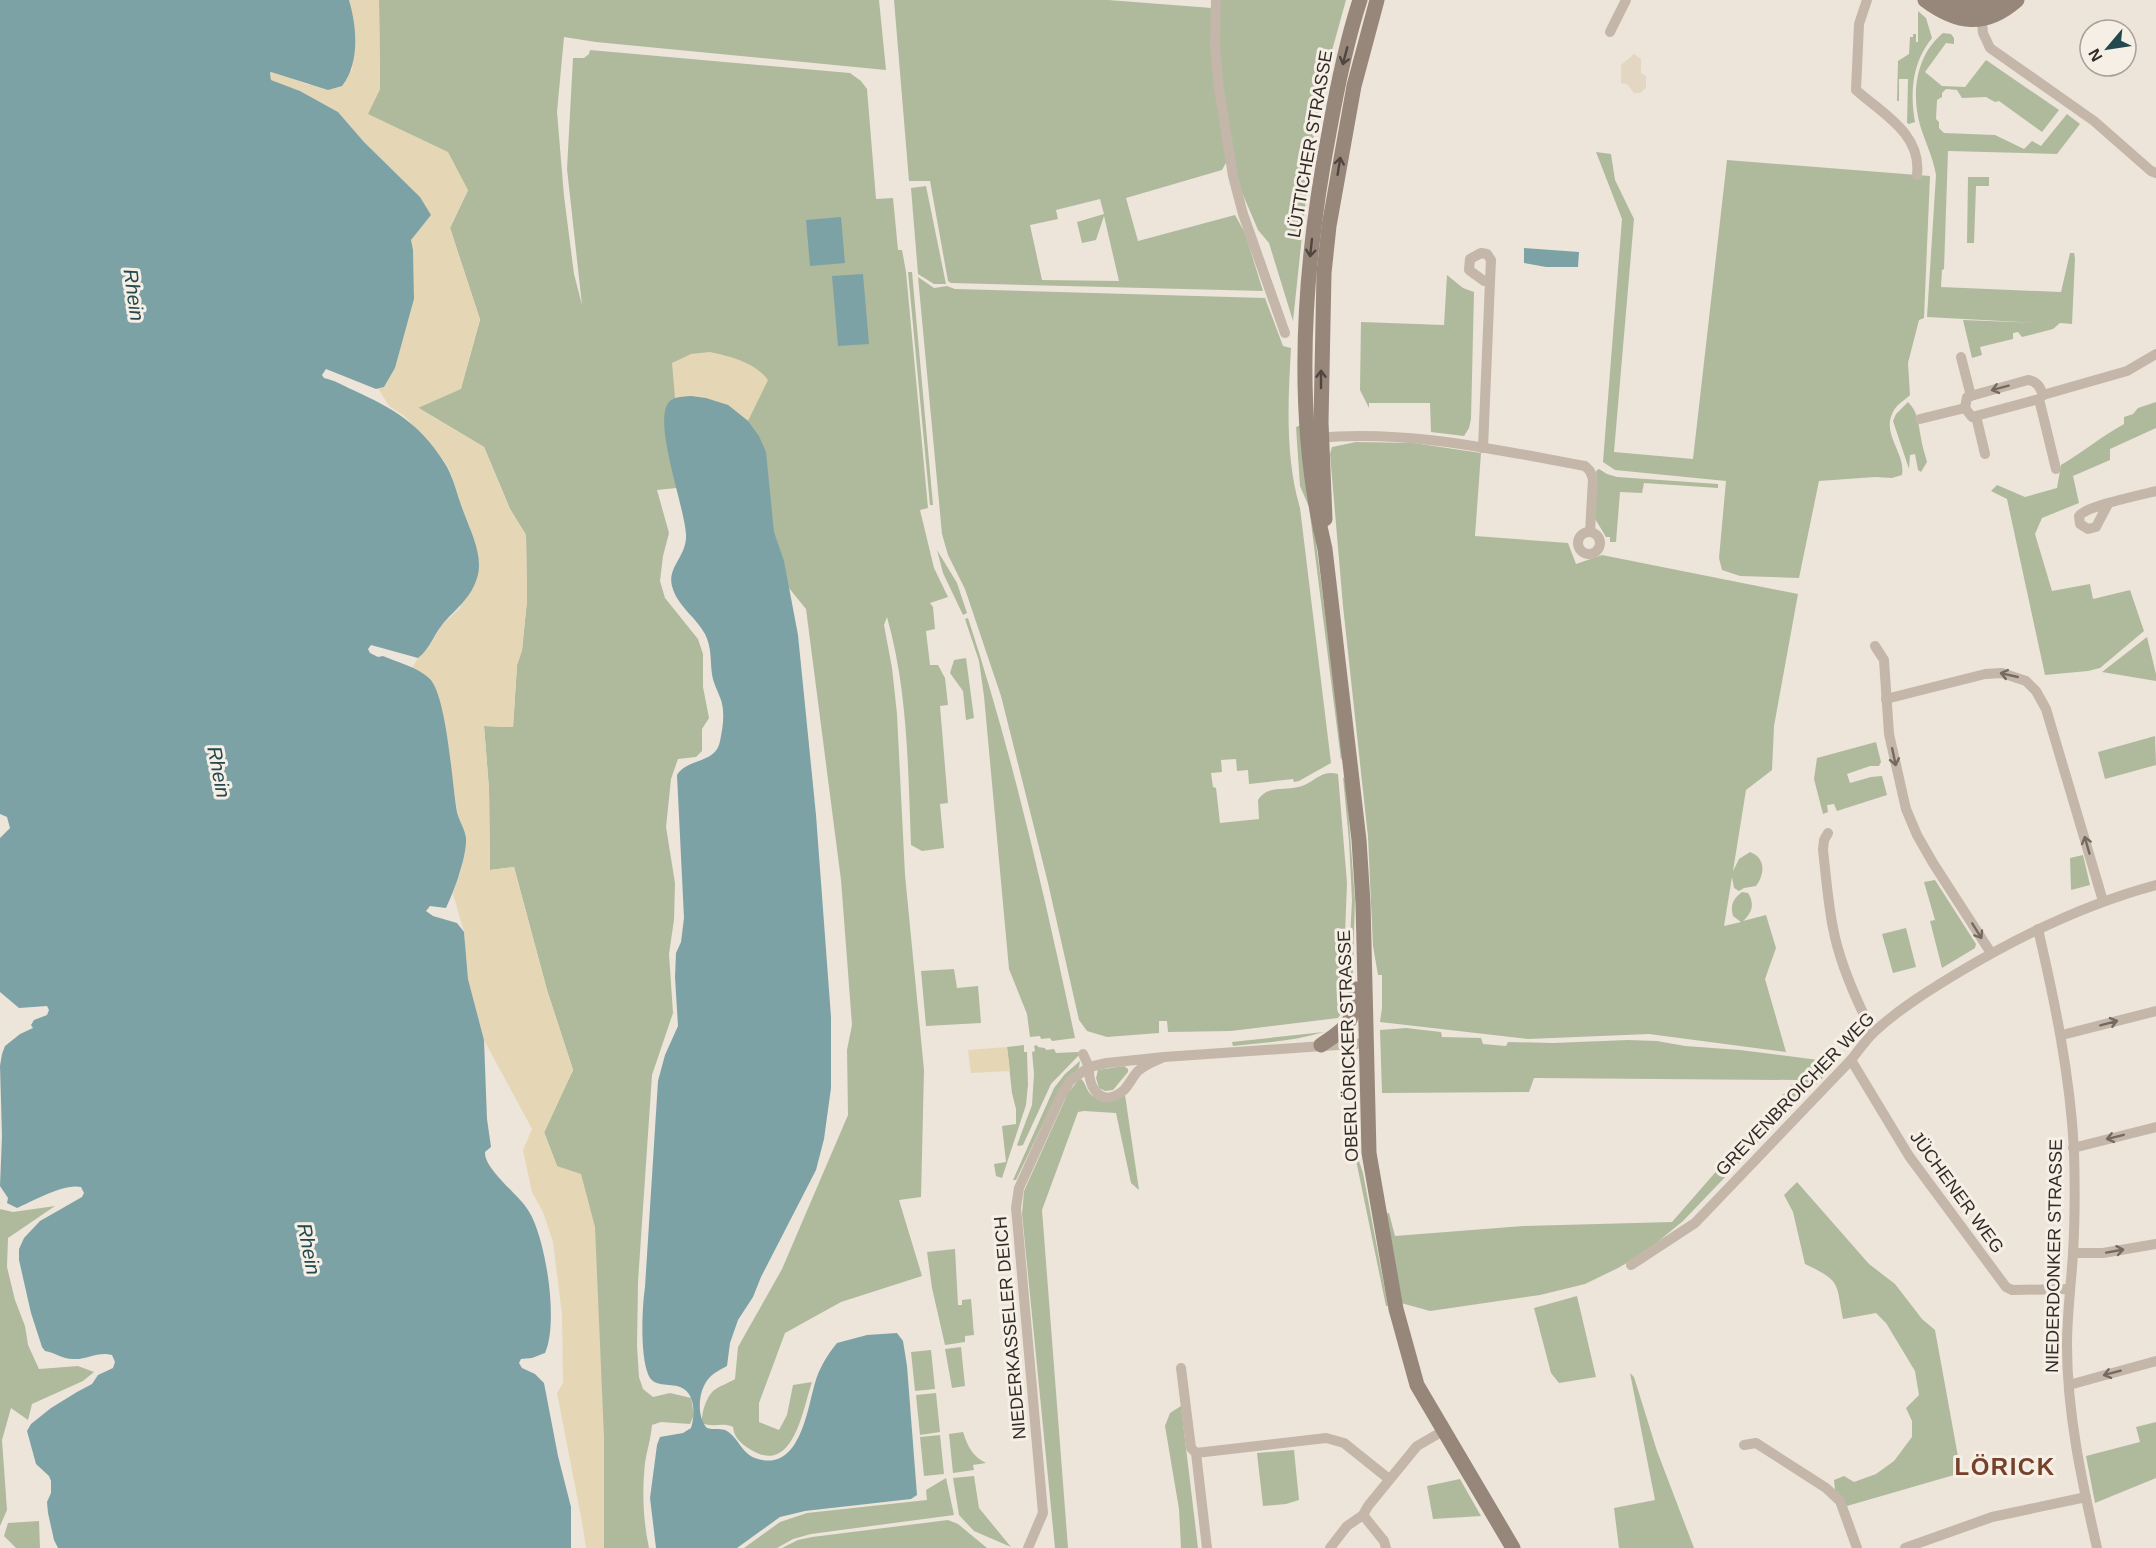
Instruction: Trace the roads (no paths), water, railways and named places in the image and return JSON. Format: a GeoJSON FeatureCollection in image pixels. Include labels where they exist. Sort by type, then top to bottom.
{"type":"FeatureCollection","features":[{"type":"Feature","properties":{"kind":"main road","name":"LÜTTICHER STRASSE"},"geometry":{"type":"LineString","coordinates":[[1314,439],[1305,385],[1309,275],[1314,226],[1338,81],[1360,0]]}},
{"type":"Feature","properties":{"kind":"main road","name":"LÜTTICHER STRASSE"},"geometry":{"type":"LineString","coordinates":[[1314,439],[1329,226],[1354,86],[1377,0]]}},
{"type":"Feature","properties":{"kind":"main road"},"geometry":{"type":"LineString","coordinates":[[1925,0],[1946,14],[1970,21],[1999,0]]}},
{"type":"Feature","properties":{"kind":"main road"},"geometry":{"type":"LineString","coordinates":[[1940,0],[1981,14],[2000,12],[2017,0]]}},
{"type":"Feature","properties":{"kind":"main road","name":"OBERLÖRICKER STRASSE"},"geometry":{"type":"LineString","coordinates":[[1314,439],[1316,510],[1325,549],[1359,840],[1369,1153],[1395,1309],[1418,1385],[1513,1548]]}},
{"type":"Feature","properties":{"kind":"main road"},"geometry":{"type":"LineString","coordinates":[[1321,1045],[1342,1031],[1354,1014],[1356,958],[1364,947]]}},
{"type":"Feature","properties":{"kind":"street"},"geometry":{"type":"LineString","coordinates":[[1216,0],[1215,46],[1219,89],[1232,170],[1243,214],[1286,333]]}},
{"type":"Feature","properties":{"kind":"street"},"geometry":{"type":"LineString","coordinates":[[1610,32],[1626,0]]}},
{"type":"Feature","properties":{"kind":"street"},"geometry":{"type":"LineString","coordinates":[[1868,0],[1859,24],[1856,90],[1897,124],[1912,143],[1916,156],[1917,176]]}},
{"type":"Feature","properties":{"kind":"street"},"geometry":{"type":"LineString","coordinates":[[1981,14],[1983,33],[1990,48],[2094,121],[2156,173]]}},
{"type":"Feature","properties":{"kind":"street"},"geometry":{"type":"LineString","coordinates":[[1483,448],[1490,281]]}},
{"type":"Feature","properties":{"kind":"street"},"geometry":{"type":"LineString","coordinates":[[2056,469],[2041,397],[2040,387],[2037,383],[2028,380],[1967,397],[1965,408],[1972,417],[2041,397],[2121,373],[2134,368],[2156,354]]}},
{"type":"Feature","properties":{"kind":"street"},"geometry":{"type":"LineString","coordinates":[[1961,357],[1971,396]]}},
{"type":"Feature","properties":{"kind":"street"},"geometry":{"type":"LineString","coordinates":[[1920,420],[1965,408]]}},
{"type":"Feature","properties":{"kind":"street"},"geometry":{"type":"LineString","coordinates":[[1976,416],[1985,454]]}},
{"type":"Feature","properties":{"kind":"street"},"geometry":{"type":"LineString","coordinates":[[1314,439],[1412,438],[1483,448],[1587,468],[1593,478],[1590,532]]}},
{"type":"Feature","properties":{"kind":"street"},"geometry":{"type":"LineString","coordinates":[[2108,504],[2156,491]]}},
{"type":"Feature","properties":{"kind":"street"},"geometry":{"type":"LineString","coordinates":[[1875,646],[1884,660],[1889,734],[1906,809],[1933,863],[1991,953]]}},
{"type":"Feature","properties":{"kind":"street"},"geometry":{"type":"LineString","coordinates":[[1886,699],[1985,674],[2009,674],[2026,681],[2046,710],[2103,901]]}},
{"type":"Feature","properties":{"kind":"street"},"geometry":{"type":"LineString","coordinates":[[1828,833],[1823,850],[1833,930],[1850,985],[1873,1033]]}},
{"type":"Feature","properties":{"kind":"street","name":"GREVENBROICHER WEG"},"geometry":{"type":"LineString","coordinates":[[1631,1265],[1695,1223],[1851,1060],[1873,1033],[1926,992],[1991,953],[2038,929],[2103,901],[2156,885]]}},
{"type":"Feature","properties":{"kind":"street","name":"NIEDERDONKER STRASSE"},"geometry":{"type":"LineString","coordinates":[[2038,929],[2062,1035],[2073,1148],[2073,1253],[2067,1345],[2069,1385],[2086,1497],[2097,1548]]}},
{"type":"Feature","properties":{"kind":"street"},"geometry":{"type":"LineString","coordinates":[[2062,1035],[2156,1011]]}},
{"type":"Feature","properties":{"kind":"street"},"geometry":{"type":"LineString","coordinates":[[1089,1067],[1164,1057],[1366,1043]]}},
{"type":"Feature","properties":{"kind":"street"},"geometry":{"type":"LineString","coordinates":[[1083,1054],[1089,1067],[1092,1088],[1099,1096],[1106,1098],[1125,1089],[1137,1072],[1147,1064],[1164,1057]]}},
{"type":"Feature","properties":{"kind":"street","name":"JÜCHENER WEG"},"geometry":{"type":"LineString","coordinates":[[1851,1060],[1909,1156],[2006,1287],[2012,1290],[2069,1289]]}},
{"type":"Feature","properties":{"kind":"street","name":"NIEDERKASSELER DEICH"},"geometry":{"type":"LineString","coordinates":[[1028,1548],[1043,1513],[1018,1229],[1017,1194],[1060,1098],[1070,1081],[1089,1067]]}},
{"type":"Feature","properties":{"kind":"street"},"geometry":{"type":"LineString","coordinates":[[2073,1148],[2156,1127]]}},
{"type":"Feature","properties":{"kind":"street"},"geometry":{"type":"LineString","coordinates":[[2073,1253],[2103,1253],[2156,1244]]}},
{"type":"Feature","properties":{"kind":"street"},"geometry":{"type":"LineString","coordinates":[[2069,1385],[2156,1361]]}},
{"type":"Feature","properties":{"kind":"street"},"geometry":{"type":"LineString","coordinates":[[1181,1368],[1191,1448],[1196,1453],[1207,1548]]}},
{"type":"Feature","properties":{"kind":"street"},"geometry":{"type":"LineString","coordinates":[[1330,1548],[1347,1526],[1363,1515],[1417,1446],[1443,1431]]}},
{"type":"Feature","properties":{"kind":"street"},"geometry":{"type":"LineString","coordinates":[[1196,1453],[1326,1438],[1344,1443],[1389,1479]]}},
{"type":"Feature","properties":{"kind":"street"},"geometry":{"type":"LineString","coordinates":[[1744,1445],[1756,1443],[1826,1488],[1840,1501],[1857,1548]]}},
{"type":"Feature","properties":{"kind":"street"},"geometry":{"type":"LineString","coordinates":[[1905,1548],[1992,1517],[2086,1497]]}},
{"type":"Feature","properties":{"kind":"street"},"geometry":{"type":"LineString","coordinates":[[1363,1515],[1384,1541],[1386,1548]]}},
{"type":"Feature","properties":{"kind":"water","name":"Rhein"},"geometry":{"type":"Polygon","coordinates":[[[0,0],[349,0],[354,22],[355,44],[352,67],[342,86],[328,90],[271,72],[271,80],[300,91],[338,112],[364,142],[420,197],[431,215],[411,240],[414,299],[395,368],[384,387],[376,389],[326,369],[322,375],[324,378],[368,397],[404,418],[435,448],[450,474],[478,553],[479,570],[474,586],[418,658],[371,645],[368,649],[370,653],[378,657],[383,656],[407,665],[429,678],[440,702],[448,741],[457,812],[466,838],[466,846],[453,893],[446,908],[430,906],[426,911],[433,916],[457,923],[464,932],[468,979],[484,1040],[487,1119],[491,1147],[485,1152],[486,1159],[496,1174],[528,1210],[545,1259],[551,1302],[549,1339],[545,1353],[521,1359],[519,1363],[522,1368],[535,1374],[544,1383],[558,1456],[571,1507],[571,1548],[58,1548],[54,1540],[47,1502],[51,1493],[51,1481],[49,1476],[36,1464],[27,1431],[31,1424],[51,1408],[92,1384],[98,1375],[113,1368],[115,1362],[112,1355],[107,1354],[73,1359],[45,1351],[31,1313],[19,1260],[19,1249],[24,1238],[40,1221],[82,1197],[84,1193],[81,1187],[74,1186],[57,1190],[17,1208],[7,1203],[8,1198],[0,1186],[2,1136],[0,1066],[2,1054],[5,1046],[20,1034],[33,1028],[31,1025],[34,1020],[47,1015],[49,1010],[47,1006],[19,1008],[0,992],[0,838],[10,828],[7,817],[0,814],[0,0]]]}},
{"type":"Feature","properties":{"kind":"water"},"geometry":{"type":"Polygon","coordinates":[[[841,217],[845,263],[810,266],[806,220],[841,217]]]}},
{"type":"Feature","properties":{"kind":"water"},"geometry":{"type":"Polygon","coordinates":[[[1524,248],[1579,252],[1578,267],[1546,267],[1524,263],[1524,248]]]}},
{"type":"Feature","properties":{"kind":"water"},"geometry":{"type":"Polygon","coordinates":[[[863,274],[869,344],[838,346],[832,276],[863,274]]]}},
{"type":"Feature","properties":{"kind":"water"},"geometry":{"type":"Polygon","coordinates":[[[691,396],[728,405],[748,421],[759,436],[766,452],[774,532],[784,561],[798,635],[816,815],[831,1017],[831,1088],[824,1139],[816,1170],[753,1297],[738,1320],[730,1343],[727,1366],[710,1377],[703,1388],[700,1402],[701,1417],[707,1428],[723,1429],[733,1436],[750,1456],[770,1460],[782,1457],[799,1437],[819,1372],[837,1343],[867,1335],[897,1333],[903,1341],[907,1366],[917,1495],[911,1499],[805,1511],[780,1517],[737,1548],[656,1548],[650,1498],[657,1445],[660,1437],[683,1433],[691,1428],[693,1405],[692,1399],[685,1390],[657,1383],[650,1378],[645,1365],[642,1331],[658,1081],[665,1055],[678,1026],[676,953],[681,942],[684,918],[677,775],[687,766],[713,754],[720,741],[723,720],[722,705],[713,677],[707,639],[678,600],[671,579],[674,567],[684,549],[686,535],[667,445],[664,427],[665,412],[671,400],[691,396]]]}},
{"type":"Feature","properties":{"kind":"district","name":"LÖRICK"},"geometry":{"type":"Point","coordinates":[2005,1467]}}]}
